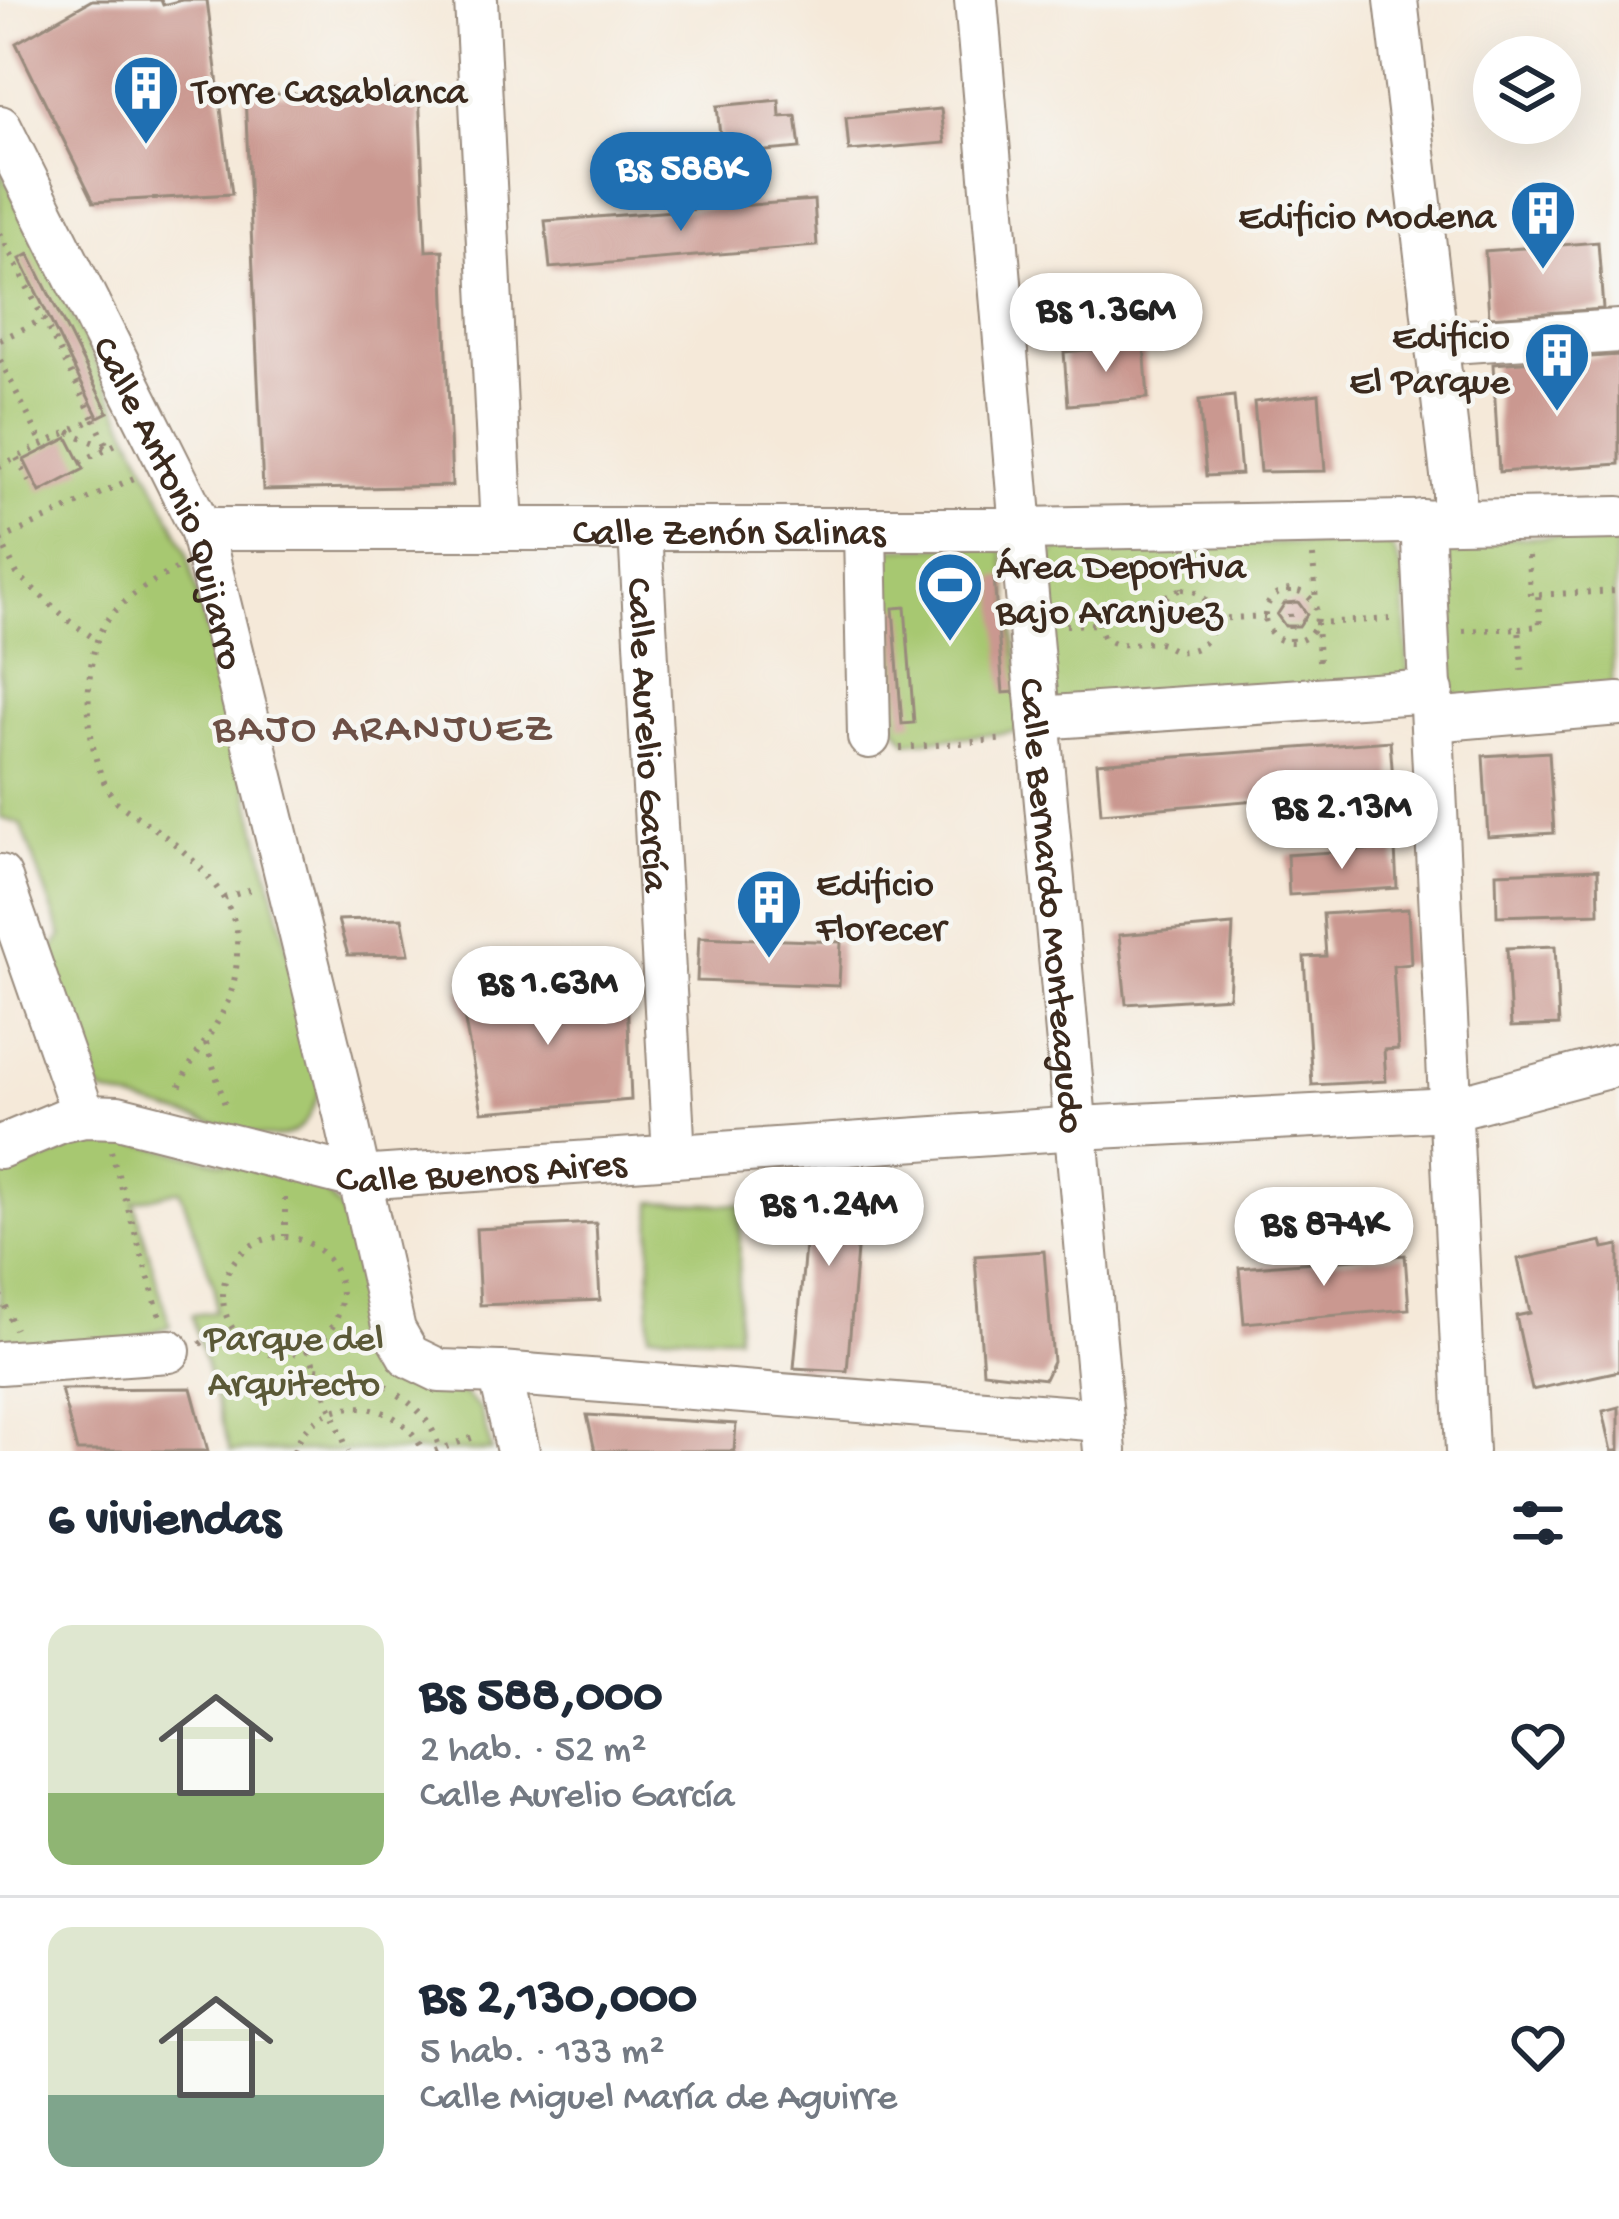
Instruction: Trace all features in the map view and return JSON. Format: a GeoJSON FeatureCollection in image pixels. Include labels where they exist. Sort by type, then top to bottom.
{"type":"FeatureCollection","features":[{"type":"Feature","properties":{"kind":"street"},"geometry":{"type":"LineString","coordinates":[[476,0],[502,529]]}},
{"type":"Feature","properties":{"kind":"street","name":"Calle Bernardo Monteagudo"},"geometry":{"type":"LineString","coordinates":[[976,0],[1104,1436]]}},
{"type":"Feature","properties":{"kind":"street"},"geometry":{"type":"LineString","coordinates":[[1396,0],[1454,492],[1438,521],[1432,705],[1467,1451]]}},
{"type":"Feature","properties":{"kind":"street","name":"Calle Antonio Quijarro"},"geometry":{"type":"LineString","coordinates":[[0,127],[193,547],[359,1178],[394,1330],[409,1356],[440,1371],[500,1372],[1104,1436]]}},
{"type":"Feature","properties":{"kind":"street"},"geometry":{"type":"LineString","coordinates":[[1436,343],[1619,331]]}},
{"type":"Feature","properties":{"kind":"street","name":"Calle Zenón Salinas"},"geometry":{"type":"LineString","coordinates":[[193,547],[502,529],[1021,529],[1619,518]]}},
{"type":"Feature","properties":{"kind":"street"},"geometry":{"type":"LineString","coordinates":[[865,530],[869,737]]}},
{"type":"Feature","properties":{"kind":"street","name":"Calle Aurelio García"},"geometry":{"type":"LineString","coordinates":[[640,531],[674,1156]]}},
{"type":"Feature","properties":{"kind":"street"},"geometry":{"type":"LineString","coordinates":[[1039,727],[1432,705],[1526,712],[1619,704]]}},
{"type":"Feature","properties":{"kind":"street"},"geometry":{"type":"LineString","coordinates":[[0,876],[97,1129]]}},
{"type":"Feature","properties":{"kind":"street","name":"Calle Buenos Aires"},"geometry":{"type":"LineString","coordinates":[[0,1147],[62,1121],[97,1129],[118,1117],[359,1178],[1078,1128],[1450,1109],[1619,1064]]}},
{"type":"Feature","properties":{"kind":"street"},"geometry":{"type":"LineString","coordinates":[[9,1354],[174,1340]]}},
{"type":"Feature","properties":{"kind":"street"},"geometry":{"type":"LineString","coordinates":[[500,1372],[500,1443]]}},
{"type":"Feature","properties":{"kind":"path"},"geometry":{"type":"LineString","coordinates":[[0,233],[108,448]]}},
{"type":"Feature","properties":{"kind":"path"},"geometry":{"type":"LineString","coordinates":[[0,340],[44,319]]}},
{"type":"Feature","properties":{"kind":"path"},"geometry":{"type":"LineString","coordinates":[[0,360],[43,445]]}},
{"type":"Feature","properties":{"kind":"path"},"geometry":{"type":"LineString","coordinates":[[0,466],[94,419]]}},
{"type":"Feature","properties":{"kind":"path"},"geometry":{"type":"LineString","coordinates":[[69,432],[108,448]]}},
{"type":"Feature","properties":{"kind":"path"},"geometry":{"type":"LineString","coordinates":[[80,462],[126,439]]}},
{"type":"Feature","properties":{"kind":"path"},"geometry":{"type":"LineString","coordinates":[[17,458],[33,489]]}},
{"type":"Feature","properties":{"kind":"path"},"geometry":{"type":"LineString","coordinates":[[98,641],[16,574],[0,540],[142,473]]}},
{"type":"Feature","properties":{"kind":"path"},"geometry":{"type":"LineString","coordinates":[[1528,544],[1530,595],[1619,591]]}},
{"type":"Feature","properties":{"kind":"path"},"geometry":{"type":"LineString","coordinates":[[1312,546],[1320,666]]}},
{"type":"Feature","properties":{"kind":"path"},"geometry":{"type":"LineString","coordinates":[[172,1106],[232,992],[237,928],[224,898],[198,865],[117,801],[101,774],[88,703],[93,652],[105,624],[122,603],[193,547]]}},
{"type":"Feature","properties":{"kind":"path"},"geometry":{"type":"LineString","coordinates":[[1178,549],[1182,590]]}},
{"type":"Feature","properties":{"kind":"path"},"geometry":{"type":"LineString","coordinates":[[1182,590],[1193,590],[1209,603],[1213,631],[1205,642],[1186,652],[1160,643],[1118,646],[1103,637],[1102,609],[1112,601],[1162,598],[1182,590]]}},
{"type":"Feature","properties":{"kind":"path"},"geometry":{"type":"LineString","coordinates":[[1316,606],[1305,593],[1289,590],[1275,595],[1264,616],[1276,638],[1292,643],[1307,637],[1317,623]]}},
{"type":"Feature","properties":{"kind":"path"},"geometry":{"type":"LineString","coordinates":[[1289,590],[1292,643]]}},
{"type":"Feature","properties":{"kind":"path"},"geometry":{"type":"LineString","coordinates":[[1459,631],[1540,626],[1538,594]]}},
{"type":"Feature","properties":{"kind":"path"},"geometry":{"type":"LineString","coordinates":[[1214,619],[1264,616]]}},
{"type":"Feature","properties":{"kind":"path"},"geometry":{"type":"LineString","coordinates":[[1317,623],[1395,618]]}},
{"type":"Feature","properties":{"kind":"path"},"geometry":{"type":"LineString","coordinates":[[1058,625],[1099,624]]}},
{"type":"Feature","properties":{"kind":"path"},"geometry":{"type":"LineString","coordinates":[[1519,628],[1526,712]]}},
{"type":"Feature","properties":{"kind":"path"},"geometry":{"type":"LineString","coordinates":[[869,737],[898,748],[1039,727]]}},
{"type":"Feature","properties":{"kind":"path"},"geometry":{"type":"LineString","coordinates":[[224,898],[272,883]]}},
{"type":"Feature","properties":{"kind":"path"},"geometry":{"type":"LineString","coordinates":[[206,1043],[229,1115]]}},
{"type":"Feature","properties":{"kind":"path"},"geometry":{"type":"LineString","coordinates":[[97,1129],[174,1340],[229,1323]]}},
{"type":"Feature","properties":{"kind":"path"},"geometry":{"type":"LineString","coordinates":[[285,1184],[285,1236]]}},
{"type":"Feature","properties":{"kind":"path"},"geometry":{"type":"LineString","coordinates":[[285,1236],[305,1241],[332,1262],[342,1295],[333,1327],[322,1340],[308,1350],[272,1355],[254,1349],[229,1323],[223,1287],[239,1255],[254,1244],[285,1236]]}},
{"type":"Feature","properties":{"kind":"path"},"geometry":{"type":"LineString","coordinates":[[0,1294],[14,1326],[9,1354]]}},
{"type":"Feature","properties":{"kind":"path"},"geometry":{"type":"LineString","coordinates":[[308,1350],[348,1451]]}},
{"type":"Feature","properties":{"kind":"path"},"geometry":{"type":"LineString","coordinates":[[316,1369],[388,1387],[422,1412],[437,1435],[438,1450],[500,1443]]}},
{"type":"Feature","properties":{"kind":"path"},"geometry":{"type":"LineString","coordinates":[[294,1451],[312,1424],[332,1411],[352,1407],[373,1407],[393,1415],[410,1428],[423,1451]]}},
{"type":"Feature","properties":{"kind":"green space"},"geometry":{"type":"Polygon","coordinates":[[[0,167],[186,549],[322,1084],[308,1117],[286,1136],[260,1136],[104,1093],[89,1084],[42,964],[62,936],[21,824],[0,818],[0,167]]]}},
{"type":"Feature","properties":{"kind":"green space"},"geometry":{"type":"Polygon","coordinates":[[[1616,535],[1612,693],[1451,706],[1442,563],[1447,548],[1459,539],[1616,535]]]}},
{"type":"Feature","properties":{"kind":"green space"},"geometry":{"type":"Polygon","coordinates":[[[1385,542],[1394,550],[1403,574],[1409,683],[1054,705],[1045,571],[1048,559],[1060,547],[1385,542]]]}},
{"type":"Feature","properties":{"kind":"green space","name":"Área Deportiva Bajo Aranjuez"},"geometry":{"type":"Polygon","coordinates":[[[992,545],[1003,551],[1027,731],[907,742],[896,728],[896,715],[880,716],[880,549],[992,545]]]}},
{"type":"Feature","properties":{"kind":"green space","name":"Parque del Arquitecto"},"geometry":{"type":"Polygon","coordinates":[[[114,1138],[322,1189],[342,1211],[377,1338],[392,1363],[421,1386],[464,1394],[480,1410],[492,1451],[230,1451],[192,1315],[215,1312],[215,1289],[180,1190],[134,1202],[170,1326],[130,1340],[0,1350],[0,1177],[92,1139],[114,1138]]]}},
{"type":"Feature","properties":{"kind":"green space"},"geometry":{"type":"Polygon","coordinates":[[[652,1202],[741,1205],[737,1336],[649,1334],[652,1202]]]}},
{"type":"Feature","properties":{"kind":"building","name":"Torre Casablanca"},"geometry":{"type":"Polygon","coordinates":[[[92,0],[161,0],[163,5],[207,0],[232,194],[94,202],[16,43],[92,0]]]}},
{"type":"Feature","properties":{"kind":"building"},"geometry":{"type":"Polygon","coordinates":[[[419,90],[426,251],[443,250],[452,486],[263,490],[245,95],[419,90]]]}},
{"type":"Feature","properties":{"kind":"building"},"geometry":{"type":"Polygon","coordinates":[[[779,100],[780,117],[796,116],[800,148],[722,155],[717,106],[779,100]]]}},
{"type":"Feature","properties":{"kind":"building"},"geometry":{"type":"Polygon","coordinates":[[[941,109],[945,143],[849,151],[846,118],[941,109]]]}},
{"type":"Feature","properties":{"kind":"building"},"geometry":{"type":"Polygon","coordinates":[[[814,200],[817,246],[550,268],[545,221],[814,200]]]}},
{"type":"Feature","properties":{"kind":"building","name":"Edificio Modena"},"geometry":{"type":"Polygon","coordinates":[[[1598,242],[1603,309],[1489,317],[1485,251],[1598,242]]]}},
{"type":"Feature","properties":{"kind":"building"},"geometry":{"type":"Polygon","coordinates":[[[29,254],[108,412],[98,417],[20,259],[29,254]]]}},
{"type":"Feature","properties":{"kind":"building"},"geometry":{"type":"Polygon","coordinates":[[[1144,345],[1148,398],[1068,405],[1064,352],[1144,345]]]}},
{"type":"Feature","properties":{"kind":"building","name":"Edificio El Parque"},"geometry":{"type":"Polygon","coordinates":[[[1619,355],[1619,464],[1499,472],[1493,364],[1619,355]]]}},
{"type":"Feature","properties":{"kind":"building"},"geometry":{"type":"Polygon","coordinates":[[[1319,394],[1325,471],[1260,472],[1254,402],[1319,394]]]}},
{"type":"Feature","properties":{"kind":"building"},"geometry":{"type":"Polygon","coordinates":[[[1234,396],[1241,474],[1206,476],[1199,400],[1234,396]]]}},
{"type":"Feature","properties":{"kind":"building"},"geometry":{"type":"Polygon","coordinates":[[[68,438],[84,469],[40,492],[24,460],[68,438]]]}},
{"type":"Feature","properties":{"kind":"building"},"geometry":{"type":"Polygon","coordinates":[[[1007,576],[1016,692],[1003,693],[994,577],[1007,576]]]}},
{"type":"Feature","properties":{"kind":"building"},"geometry":{"type":"Polygon","coordinates":[[[1298,602],[1307,614],[1299,626],[1285,626],[1277,615],[1285,603],[1298,602]]]}},
{"type":"Feature","properties":{"kind":"building"},"geometry":{"type":"Polygon","coordinates":[[[905,607],[914,723],[902,724],[893,608],[905,607]]]}},
{"type":"Feature","properties":{"kind":"building"},"geometry":{"type":"Polygon","coordinates":[[[1390,741],[1395,805],[1356,808],[1355,792],[1101,813],[1097,763],[1390,741]]]}},
{"type":"Feature","properties":{"kind":"building"},"geometry":{"type":"Polygon","coordinates":[[[1549,752],[1554,833],[1488,837],[1483,756],[1549,752]]]}},
{"type":"Feature","properties":{"kind":"building"},"geometry":{"type":"Polygon","coordinates":[[[1395,848],[1397,888],[1289,895],[1287,855],[1395,848]]]}},
{"type":"Feature","properties":{"kind":"building"},"geometry":{"type":"Polygon","coordinates":[[[1598,869],[1599,913],[1497,916],[1496,873],[1598,869]]]}},
{"type":"Feature","properties":{"kind":"building"},"geometry":{"type":"Polygon","coordinates":[[[1408,909],[1411,964],[1393,966],[1398,1049],[1384,1050],[1386,1081],[1312,1085],[1304,957],[1326,956],[1323,914],[1408,909]]]}},
{"type":"Feature","properties":{"kind":"building"},"geometry":{"type":"Polygon","coordinates":[[[402,918],[409,954],[348,955],[338,920],[402,918]]]}},
{"type":"Feature","properties":{"kind":"building"},"geometry":{"type":"Polygon","coordinates":[[[1233,925],[1229,997],[1126,1004],[1119,935],[1233,925]]]}},
{"type":"Feature","properties":{"kind":"building","name":"Edificio Florecer"},"geometry":{"type":"Polygon","coordinates":[[[699,937],[841,942],[839,986],[697,981],[699,937]]]}},
{"type":"Feature","properties":{"kind":"building"},"geometry":{"type":"Polygon","coordinates":[[[1555,946],[1559,1025],[1511,1027],[1507,948],[1555,946]]]}},
{"type":"Feature","properties":{"kind":"building"},"geometry":{"type":"Polygon","coordinates":[[[459,990],[627,995],[631,1100],[482,1112],[459,990]]]}},
{"type":"Feature","properties":{"kind":"building"},"geometry":{"type":"Polygon","coordinates":[[[864,1164],[847,1371],[794,1368],[812,1169],[864,1164]]]}},
{"type":"Feature","properties":{"kind":"building"},"geometry":{"type":"Polygon","coordinates":[[[596,1223],[600,1300],[480,1305],[476,1229],[596,1223]]]}},
{"type":"Feature","properties":{"kind":"building"},"geometry":{"type":"Polygon","coordinates":[[[1602,1241],[1604,1248],[1619,1245],[1619,1371],[1532,1390],[1516,1316],[1530,1313],[1518,1259],[1602,1241]]]}},
{"type":"Feature","properties":{"kind":"building"},"geometry":{"type":"Polygon","coordinates":[[[1044,1251],[1053,1362],[1045,1379],[983,1372],[975,1256],[1044,1251]]]}},
{"type":"Feature","properties":{"kind":"building"},"geometry":{"type":"Polygon","coordinates":[[[1405,1255],[1409,1309],[1244,1323],[1239,1268],[1405,1255]]]}},
{"type":"Feature","properties":{"kind":"building"},"geometry":{"type":"Polygon","coordinates":[[[191,1388],[208,1451],[77,1451],[61,1389],[191,1388]]]}},
{"type":"Feature","properties":{"kind":"building"},"geometry":{"type":"Polygon","coordinates":[[[1619,1407],[1619,1451],[1612,1451],[1603,1411],[1619,1407]]]}},
{"type":"Feature","properties":{"kind":"building"},"geometry":{"type":"Polygon","coordinates":[[[587,1415],[736,1424],[734,1451],[595,1451],[587,1415]]]}},
{"type":"Feature","properties":{"kind":"place","name":"Torre Casablanca"},"geometry":{"type":"Point","coordinates":[146,147]}},
{"type":"Feature","properties":{"kind":"place","name":"Edificio Modena"},"geometry":{"type":"Point","coordinates":[1543,272]}},
{"type":"Feature","properties":{"kind":"place","name":"Edificio El Parque"},"geometry":{"type":"Point","coordinates":[1557,414]}},
{"type":"Feature","properties":{"kind":"place","name":"Área Deportiva Bajo Aranjuez"},"geometry":{"type":"Point","coordinates":[950,644]}},
{"type":"Feature","properties":{"kind":"place","name":"Edificio Florecer"},"geometry":{"type":"Point","coordinates":[769,961]}},
{"type":"Feature","properties":{"kind":"district","name":"BAJO ARANJUEZ"},"geometry":{"type":"Point","coordinates":[384,724]}}]}
